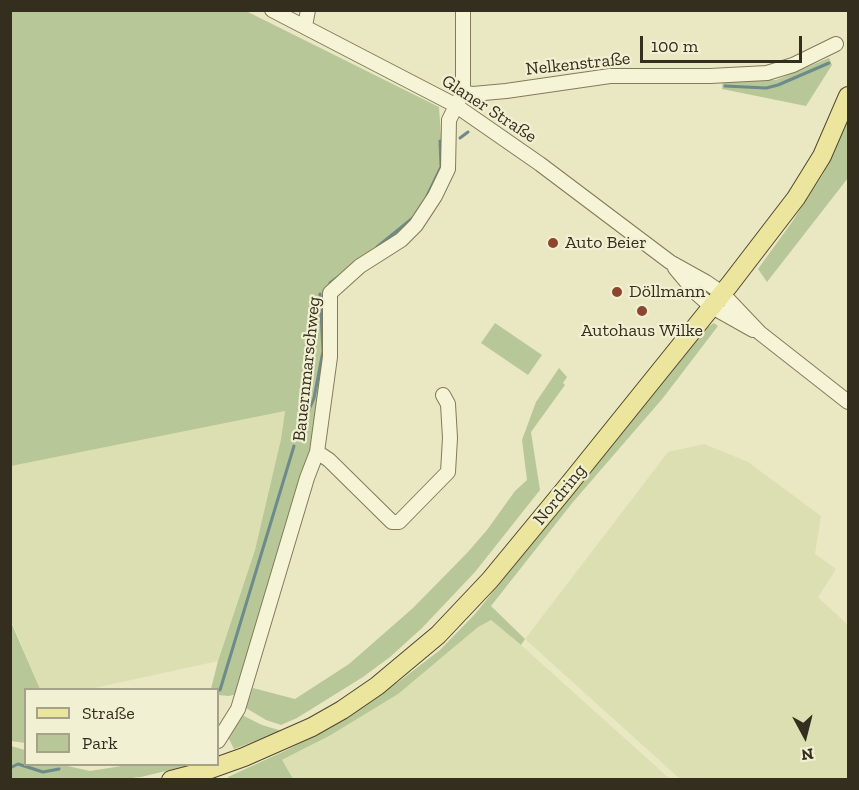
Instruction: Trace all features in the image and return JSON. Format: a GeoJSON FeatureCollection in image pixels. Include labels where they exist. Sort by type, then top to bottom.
{"type":"FeatureCollection","features":[{"type":"Feature","properties":{"kind":"main road","name":"Nordring"},"geometry":{"type":"LineString","coordinates":[[219,766],[312,727],[342,710],[378,686],[438,635],[505,562],[717,300],[796,198],[822,156],[849,96]]}},
{"type":"Feature","properties":{"kind":"main road","name":"Nordring"},"geometry":{"type":"LineString","coordinates":[[171,780],[219,766]]}},
{"type":"Feature","properties":{"kind":"street","name":"Glaner Straße"},"geometry":{"type":"LineString","coordinates":[[272,10],[455,105],[540,164],[670,262],[696,293],[717,300],[849,402]]}},
{"type":"Feature","properties":{"kind":"street"},"geometry":{"type":"LineString","coordinates":[[304,26],[308,10]]}},
{"type":"Feature","properties":{"kind":"street"},"geometry":{"type":"LineString","coordinates":[[455,105],[463,92],[463,10]]}},
{"type":"Feature","properties":{"kind":"street","name":"Nelkenstraße"},"geometry":{"type":"LineString","coordinates":[[463,92],[473,94],[506,91],[610,76],[767,73],[793,65],[836,44]]}},
{"type":"Feature","properties":{"kind":"street","name":"Bauernmarschweg"},"geometry":{"type":"LineString","coordinates":[[219,740],[235,716],[239,705],[307,478],[317,452],[330,357],[330,293],[360,266],[401,240],[416,225],[435,196],[448,169],[449,120],[455,105]]}},
{"type":"Feature","properties":{"kind":"street"},"geometry":{"type":"LineString","coordinates":[[317,452],[329,460],[392,522],[399,522],[448,472],[450,438],[448,404],[442,395]]}},
{"type":"Feature","properties":{"kind":"green space"},"geometry":{"type":"Polygon","coordinates":[[[11,11],[246,11],[439,107],[443,168],[414,220],[322,295],[326,358],[312,447],[240,693],[229,696],[219,695],[219,688],[211,688],[255,550],[281,439],[285,411],[11,466],[11,11]]]}},
{"type":"Feature","properties":{"kind":"green space"},"geometry":{"type":"Polygon","coordinates":[[[829,58],[832,65],[806,106],[722,89],[723,80],[776,80],[829,58]]]}},
{"type":"Feature","properties":{"kind":"green space"},"geometry":{"type":"Polygon","coordinates":[[[848,119],[848,178],[767,282],[758,269],[823,174],[848,119]]]}},
{"type":"Feature","properties":{"kind":"green space"},"geometry":{"type":"Polygon","coordinates":[[[495,323],[542,355],[528,375],[481,343],[495,323]]]}},
{"type":"Feature","properties":{"kind":"green space"},"geometry":{"type":"Polygon","coordinates":[[[714,323],[718,326],[663,398],[573,502],[491,606],[525,639],[521,645],[491,620],[478,627],[398,694],[329,736],[282,760],[293,779],[229,780],[228,777],[336,724],[401,680],[440,650],[475,614],[705,329],[714,323]]]}},
{"type":"Feature","properties":{"kind":"green space"},"geometry":{"type":"Polygon","coordinates":[[[559,368],[567,377],[563,383],[565,385],[531,432],[540,490],[475,572],[422,628],[390,657],[363,677],[297,718],[281,725],[266,720],[246,708],[253,688],[295,699],[349,664],[413,608],[467,553],[515,491],[527,480],[522,440],[536,402],[559,368]]]}},
{"type":"Feature","properties":{"kind":"green space"},"geometry":{"type":"Polygon","coordinates":[[[285,410],[281,439],[255,550],[218,661],[95,688],[40,688],[11,620],[10,466],[285,410]]]}},
{"type":"Feature","properties":{"kind":"green space"},"geometry":{"type":"Polygon","coordinates":[[[704,444],[748,462],[821,516],[815,554],[836,569],[818,597],[848,625],[848,779],[680,779],[525,639],[668,452],[704,444]]]}},
{"type":"Feature","properties":{"kind":"green space"},"geometry":{"type":"Polygon","coordinates":[[[10,620],[40,688],[24,688],[24,743],[11,741],[10,620]]]}},
{"type":"Feature","properties":{"kind":"green space"},"geometry":{"type":"Polygon","coordinates":[[[491,620],[670,779],[293,780],[281,761],[329,736],[478,626],[491,620]]]}},
{"type":"Feature","properties":{"kind":"green space"},"geometry":{"type":"Polygon","coordinates":[[[242,715],[262,725],[282,731],[234,749],[227,735],[242,715]]]}},
{"type":"Feature","properties":{"kind":"green space"},"geometry":{"type":"Polygon","coordinates":[[[11,746],[24,750],[24,766],[68,766],[90,771],[122,766],[187,766],[122,779],[11,779],[11,746]]]}},
{"type":"Feature","properties":{"kind":"waterway"},"geometry":{"type":"LineString","coordinates":[[725,86],[766,88],[829,63]]}},
{"type":"Feature","properties":{"kind":"waterway"},"geometry":{"type":"LineString","coordinates":[[460,138],[468,132]]}},
{"type":"Feature","properties":{"kind":"waterway"},"geometry":{"type":"LineString","coordinates":[[427,196],[441,167],[440,141]]}},
{"type":"Feature","properties":{"kind":"waterway"},"geometry":{"type":"LineString","coordinates":[[377,247],[414,217]]}},
{"type":"Feature","properties":{"kind":"waterway"},"geometry":{"type":"LineString","coordinates":[[330,283],[341,275]]}},
{"type":"Feature","properties":{"kind":"waterway"},"geometry":{"type":"LineString","coordinates":[[298,436],[314,398],[323,351],[320,294]]}},
{"type":"Feature","properties":{"kind":"waterway"},"geometry":{"type":"LineString","coordinates":[[220,690],[294,446]]}},
{"type":"Feature","properties":{"kind":"waterway"},"geometry":{"type":"LineString","coordinates":[[10,768],[18,764],[24,766]]}},
{"type":"Feature","properties":{"kind":"waterway"},"geometry":{"type":"LineString","coordinates":[[24,766],[43,772],[59,769]]}},
{"type":"Feature","properties":{"kind":"place","name":"Auto Beier"},"geometry":{"type":"Point","coordinates":[553,243]}},
{"type":"Feature","properties":{"kind":"place","name":"Döllmann"},"geometry":{"type":"Point","coordinates":[617,292]}},
{"type":"Feature","properties":{"kind":"place","name":"Autohaus Wilke"},"geometry":{"type":"Point","coordinates":[642,311]}}]}
